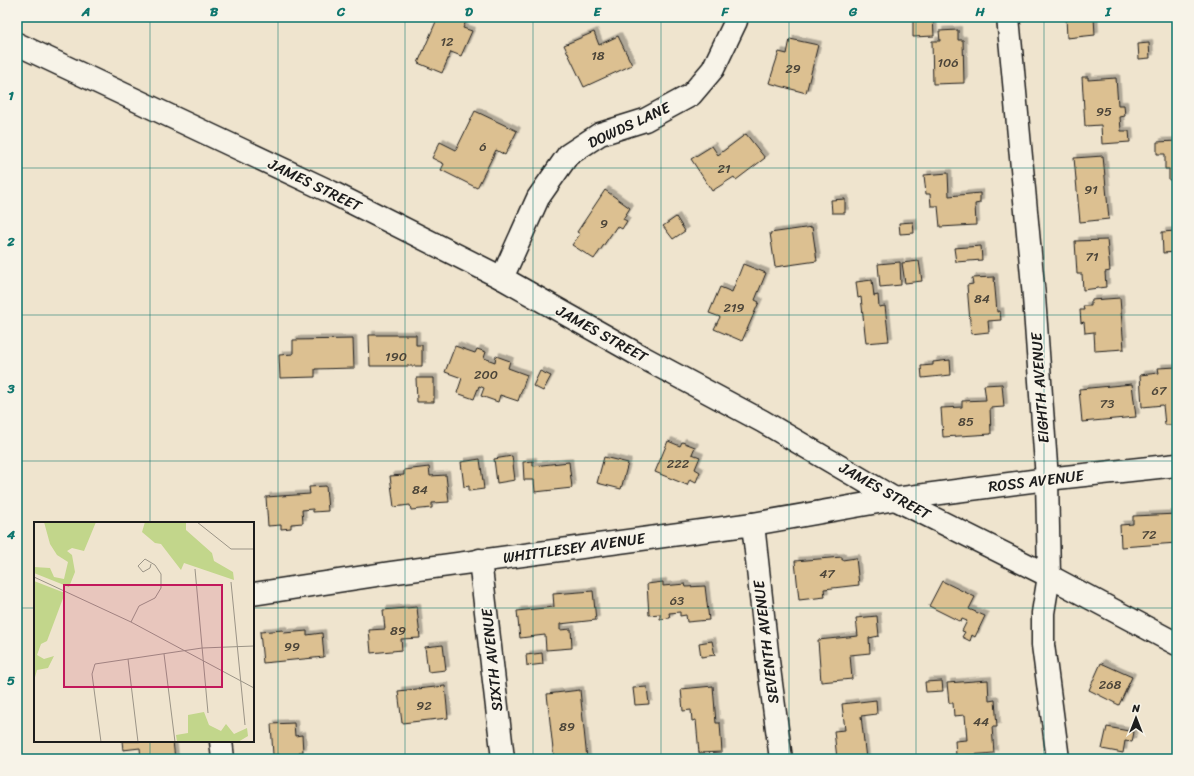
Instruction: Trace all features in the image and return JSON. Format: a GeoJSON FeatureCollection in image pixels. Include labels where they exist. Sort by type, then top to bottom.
{"type":"FeatureCollection","features":[{"type":"Feature","properties":{"kind":"street","name":"DOWDS LANE"},"geometry":{"type":"LineString","coordinates":[[502,278],[538,198],[568,155],[600,134],[645,120],[691,95],[714,69],[736,21],[736,17]]}},
{"type":"Feature","properties":{"kind":"street","name":"EIGHTH AVENUE"},"geometry":{"type":"LineString","coordinates":[[1008,17],[1034,297],[1047,479],[1050,576],[1043,613],[1043,645],[1058,759]]}},
{"type":"Feature","properties":{"kind":"street","name":"JAMES STREET"},"geometry":{"type":"LineString","coordinates":[[17,44],[331,192],[502,278],[644,358],[762,421],[895,499],[1050,576],[1177,644]]}},
{"type":"Feature","properties":{"kind":"street","name":"ROSS AVENUE"},"geometry":{"type":"LineString","coordinates":[[895,499],[1047,479],[1177,465]]}},
{"type":"Feature","properties":{"kind":"street","name":"WHITTLESEY AVENUE"},"geometry":{"type":"LineString","coordinates":[[254,594],[390,572],[753,524],[895,499]]}},
{"type":"Feature","properties":{"kind":"street","name":"SEVENTH AVENUE"},"geometry":{"type":"LineString","coordinates":[[753,524],[781,759]]}},
{"type":"Feature","properties":{"kind":"street","name":"SIXTH AVENUE"},"geometry":{"type":"LineString","coordinates":[[480,560],[503,759]]}},
{"type":"Feature","properties":{"kind":"street"},"geometry":{"type":"LineString","coordinates":[[221,742],[223,759]]}},
{"type":"Feature","properties":{"kind":"building"},"geometry":{"type":"Polygon","coordinates":[[[438,17],[446,20],[447,17],[461,17],[467,19],[463,28],[472,31],[461,56],[451,52],[442,73],[418,63],[438,17]]]}},
{"type":"Feature","properties":{"kind":"building"},"geometry":{"type":"Polygon","coordinates":[[[913,17],[933,17],[934,36],[913,37],[913,17]]]}},
{"type":"Feature","properties":{"kind":"building"},"geometry":{"type":"Polygon","coordinates":[[[1066,17],[1094,17],[1095,35],[1067,38],[1066,17]]]}},
{"type":"Feature","properties":{"kind":"building"},"geometry":{"type":"Polygon","coordinates":[[[958,30],[958,40],[963,40],[964,83],[933,84],[932,41],[940,41],[939,31],[958,30]]]}},
{"type":"Feature","properties":{"kind":"building"},"geometry":{"type":"Polygon","coordinates":[[[594,32],[599,45],[618,36],[632,65],[584,87],[564,45],[594,32]]]}},
{"type":"Feature","properties":{"kind":"building"},"geometry":{"type":"Polygon","coordinates":[[[790,39],[818,45],[806,93],[769,83],[779,52],[787,54],[790,39]]]}},
{"type":"Feature","properties":{"kind":"building"},"geometry":{"type":"Polygon","coordinates":[[[1149,43],[1150,58],[1139,59],[1138,44],[1149,43]]]}},
{"type":"Feature","properties":{"kind":"building"},"geometry":{"type":"Polygon","coordinates":[[[1082,77],[1088,77],[1088,80],[1116,78],[1118,105],[1124,105],[1125,116],[1120,117],[1121,131],[1129,131],[1130,142],[1102,144],[1101,125],[1085,126],[1082,77]]]}},
{"type":"Feature","properties":{"kind":"building"},"geometry":{"type":"Polygon","coordinates":[[[475,111],[517,131],[505,155],[496,150],[477,188],[441,170],[444,164],[432,158],[440,142],[456,150],[475,111]]]}},
{"type":"Feature","properties":{"kind":"building"},"geometry":{"type":"Polygon","coordinates":[[[746,134],[765,158],[736,180],[734,177],[712,191],[691,159],[712,146],[718,155],[746,134]]]}},
{"type":"Feature","properties":{"kind":"building"},"geometry":{"type":"Polygon","coordinates":[[[1177,141],[1177,185],[1175,185],[1175,180],[1169,180],[1169,169],[1165,169],[1165,154],[1157,154],[1157,142],[1177,141]]]}},
{"type":"Feature","properties":{"kind":"building"},"geometry":{"type":"Polygon","coordinates":[[[1103,156],[1109,219],[1080,222],[1074,158],[1103,156]]]}},
{"type":"Feature","properties":{"kind":"building"},"geometry":{"type":"Polygon","coordinates":[[[948,173],[949,196],[980,193],[980,203],[975,204],[976,225],[940,227],[938,206],[931,206],[930,194],[926,194],[924,175],[948,173]]]}},
{"type":"Feature","properties":{"kind":"building"},"geometry":{"type":"Polygon","coordinates":[[[605,190],[630,208],[623,219],[627,221],[622,229],[617,226],[594,259],[572,245],[580,234],[577,232],[605,190]]]}},
{"type":"Feature","properties":{"kind":"building"},"geometry":{"type":"Polygon","coordinates":[[[845,199],[845,213],[832,213],[831,200],[845,199]]]}},
{"type":"Feature","properties":{"kind":"building"},"geometry":{"type":"Polygon","coordinates":[[[676,217],[685,231],[673,239],[663,226],[676,217]]]}},
{"type":"Feature","properties":{"kind":"building"},"geometry":{"type":"Polygon","coordinates":[[[913,222],[914,233],[900,234],[899,223],[913,222]]]}},
{"type":"Feature","properties":{"kind":"building"},"geometry":{"type":"Polygon","coordinates":[[[812,227],[817,261],[775,267],[770,233],[812,227]]]}},
{"type":"Feature","properties":{"kind":"building"},"geometry":{"type":"Polygon","coordinates":[[[1176,231],[1177,252],[1163,253],[1162,232],[1176,231]]]}},
{"type":"Feature","properties":{"kind":"building"},"geometry":{"type":"Polygon","coordinates":[[[1107,240],[1110,271],[1105,272],[1106,287],[1083,290],[1082,274],[1077,274],[1075,241],[1107,240]]]}},
{"type":"Feature","properties":{"kind":"building"},"geometry":{"type":"Polygon","coordinates":[[[981,246],[982,260],[956,262],[954,248],[981,246]]]}},
{"type":"Feature","properties":{"kind":"building"},"geometry":{"type":"Polygon","coordinates":[[[919,261],[922,281],[905,283],[902,263],[919,261]]]}},
{"type":"Feature","properties":{"kind":"building"},"geometry":{"type":"Polygon","coordinates":[[[900,262],[901,285],[880,287],[878,264],[900,262]]]}},
{"type":"Feature","properties":{"kind":"building"},"geometry":{"type":"Polygon","coordinates":[[[743,264],[766,273],[755,300],[759,302],[742,341],[714,329],[720,317],[709,313],[720,287],[732,292],[743,264]]]}},
{"type":"Feature","properties":{"kind":"building"},"geometry":{"type":"Polygon","coordinates":[[[994,277],[997,312],[1000,311],[1001,320],[988,321],[989,332],[971,334],[967,285],[973,284],[972,278],[994,277]]]}},
{"type":"Feature","properties":{"kind":"building"},"geometry":{"type":"Polygon","coordinates":[[[872,280],[874,296],[878,295],[879,307],[885,306],[889,341],[866,343],[861,297],[858,298],[856,282],[872,280]]]}},
{"type":"Feature","properties":{"kind":"building"},"geometry":{"type":"Polygon","coordinates":[[[1120,298],[1124,349],[1095,351],[1094,332],[1085,333],[1084,322],[1081,323],[1080,310],[1084,310],[1083,306],[1091,306],[1091,300],[1120,298]]]}},
{"type":"Feature","properties":{"kind":"building"},"geometry":{"type":"Polygon","coordinates":[[[369,335],[416,335],[416,345],[422,345],[422,366],[370,366],[369,335]]]}},
{"type":"Feature","properties":{"kind":"building"},"geometry":{"type":"Polygon","coordinates":[[[353,339],[354,368],[315,369],[315,377],[280,378],[279,355],[293,354],[293,340],[353,339]]]}},
{"type":"Feature","properties":{"kind":"building"},"geometry":{"type":"Polygon","coordinates":[[[455,346],[475,353],[477,349],[486,352],[484,358],[495,362],[496,356],[510,361],[508,368],[527,375],[518,401],[500,395],[498,402],[481,396],[484,388],[479,386],[474,399],[457,393],[462,378],[445,372],[455,346]]]}},
{"type":"Feature","properties":{"kind":"building"},"geometry":{"type":"Polygon","coordinates":[[[950,360],[951,375],[922,378],[921,366],[933,365],[933,362],[950,360]]]}},
{"type":"Feature","properties":{"kind":"building"},"geometry":{"type":"Polygon","coordinates":[[[1177,367],[1177,425],[1165,425],[1163,405],[1142,407],[1140,375],[1159,373],[1158,368],[1177,367]]]}},
{"type":"Feature","properties":{"kind":"building"},"geometry":{"type":"Polygon","coordinates":[[[540,371],[551,376],[543,391],[533,386],[540,371]]]}},
{"type":"Feature","properties":{"kind":"building"},"geometry":{"type":"Polygon","coordinates":[[[416,378],[434,378],[434,402],[417,402],[416,378]]]}},
{"type":"Feature","properties":{"kind":"building"},"geometry":{"type":"Polygon","coordinates":[[[1002,384],[1004,407],[990,408],[991,434],[943,437],[941,408],[962,407],[962,401],[986,400],[984,385],[1002,384]]]}},
{"type":"Feature","properties":{"kind":"building"},"geometry":{"type":"Polygon","coordinates":[[[1132,384],[1136,417],[1082,422],[1079,389],[1132,384]]]}},
{"type":"Feature","properties":{"kind":"building"},"geometry":{"type":"Polygon","coordinates":[[[668,441],[680,446],[682,442],[695,447],[692,454],[700,457],[695,469],[700,472],[696,482],[690,479],[687,485],[655,472],[668,441]]]}},
{"type":"Feature","properties":{"kind":"building"},"geometry":{"type":"Polygon","coordinates":[[[512,456],[515,480],[497,483],[494,459],[512,456]]]}},
{"type":"Feature","properties":{"kind":"building"},"geometry":{"type":"Polygon","coordinates":[[[604,457],[628,463],[621,489],[597,483],[604,457]]]}},
{"type":"Feature","properties":{"kind":"building"},"geometry":{"type":"Polygon","coordinates":[[[480,459],[484,489],[469,491],[469,486],[464,487],[461,462],[480,459]]]}},
{"type":"Feature","properties":{"kind":"building"},"geometry":{"type":"Polygon","coordinates":[[[533,461],[533,466],[569,462],[572,488],[535,492],[534,480],[524,480],[523,462],[533,461]]]}},
{"type":"Feature","properties":{"kind":"building"},"geometry":{"type":"Polygon","coordinates":[[[429,467],[430,476],[446,475],[449,502],[432,503],[432,508],[411,510],[410,505],[394,507],[390,476],[404,475],[404,470],[429,467]]]}},
{"type":"Feature","properties":{"kind":"building"},"geometry":{"type":"Polygon","coordinates":[[[326,486],[328,511],[313,512],[313,509],[302,510],[303,523],[291,524],[291,528],[281,529],[281,525],[268,526],[266,497],[310,494],[309,487],[326,486]]]}},
{"type":"Feature","properties":{"kind":"building"},"geometry":{"type":"Polygon","coordinates":[[[1177,514],[1177,543],[1121,547],[1120,525],[1133,524],[1133,516],[1177,514]]]}},
{"type":"Feature","properties":{"kind":"building"},"geometry":{"type":"Polygon","coordinates":[[[842,557],[842,560],[856,558],[859,585],[824,589],[825,597],[799,600],[795,561],[842,557]]]}},
{"type":"Feature","properties":{"kind":"building"},"geometry":{"type":"Polygon","coordinates":[[[942,581],[975,597],[969,609],[985,616],[975,637],[972,635],[970,641],[962,637],[965,632],[962,631],[967,621],[962,619],[961,622],[929,606],[942,581]]]}},
{"type":"Feature","properties":{"kind":"building"},"geometry":{"type":"Polygon","coordinates":[[[663,582],[663,586],[685,584],[686,587],[705,586],[709,620],[687,622],[686,615],[680,616],[680,612],[669,613],[670,618],[660,619],[660,614],[649,615],[647,584],[663,582]]]}},
{"type":"Feature","properties":{"kind":"building"},"geometry":{"type":"Polygon","coordinates":[[[593,591],[596,620],[560,624],[560,630],[571,629],[572,648],[546,650],[545,635],[520,638],[517,611],[554,607],[553,594],[593,591]]]}},
{"type":"Feature","properties":{"kind":"building"},"geometry":{"type":"Polygon","coordinates":[[[417,607],[420,638],[401,639],[402,650],[371,653],[369,630],[385,629],[383,610],[417,607]]]}},
{"type":"Feature","properties":{"kind":"building"},"geometry":{"type":"Polygon","coordinates":[[[877,616],[879,636],[869,638],[870,653],[850,655],[852,679],[821,682],[818,640],[858,636],[856,618],[877,616]]]}},
{"type":"Feature","properties":{"kind":"building"},"geometry":{"type":"Polygon","coordinates":[[[283,630],[284,633],[307,631],[307,635],[322,633],[324,657],[263,663],[260,632],[283,630]]]}},
{"type":"Feature","properties":{"kind":"building"},"geometry":{"type":"Polygon","coordinates":[[[712,641],[715,655],[701,657],[699,643],[712,641]]]}},
{"type":"Feature","properties":{"kind":"building"},"geometry":{"type":"Polygon","coordinates":[[[443,645],[446,670],[428,672],[425,647],[443,645]]]}},
{"type":"Feature","properties":{"kind":"building"},"geometry":{"type":"Polygon","coordinates":[[[542,653],[543,664],[527,666],[526,655],[542,653]]]}},
{"type":"Feature","properties":{"kind":"building"},"geometry":{"type":"Polygon","coordinates":[[[1101,663],[1132,677],[1119,705],[1089,690],[1101,663]]]}},
{"type":"Feature","properties":{"kind":"building"},"geometry":{"type":"Polygon","coordinates":[[[988,680],[989,701],[995,700],[997,727],[992,727],[994,753],[956,756],[955,741],[967,740],[965,715],[954,716],[953,703],[949,703],[947,683],[988,680]]]}},
{"type":"Feature","properties":{"kind":"building"},"geometry":{"type":"Polygon","coordinates":[[[942,681],[943,691],[926,692],[925,682],[942,681]]]}},
{"type":"Feature","properties":{"kind":"building"},"geometry":{"type":"Polygon","coordinates":[[[445,686],[448,718],[402,723],[398,691],[445,686]]]}},
{"type":"Feature","properties":{"kind":"building"},"geometry":{"type":"Polygon","coordinates":[[[713,686],[716,723],[720,723],[722,752],[699,753],[696,720],[692,721],[691,710],[683,711],[681,689],[713,686]]]}},
{"type":"Feature","properties":{"kind":"building"},"geometry":{"type":"Polygon","coordinates":[[[647,687],[649,704],[635,705],[633,688],[647,687]]]}},
{"type":"Feature","properties":{"kind":"building"},"geometry":{"type":"Polygon","coordinates":[[[580,690],[587,759],[554,759],[547,694],[580,690]]]}},
{"type":"Feature","properties":{"kind":"building"},"geometry":{"type":"Polygon","coordinates":[[[876,700],[877,714],[861,716],[866,759],[837,759],[834,731],[845,730],[842,704],[876,700]]]}},
{"type":"Feature","properties":{"kind":"building"},"geometry":{"type":"Polygon","coordinates":[[[294,723],[295,736],[302,735],[303,752],[299,752],[299,759],[279,759],[279,754],[273,755],[271,724],[294,723]]]}},
{"type":"Feature","properties":{"kind":"building"},"geometry":{"type":"Polygon","coordinates":[[[1107,727],[1134,732],[1132,742],[1125,741],[1123,753],[1102,749],[1107,727]]]}},
{"type":"Feature","properties":{"kind":"building"},"geometry":{"type":"Polygon","coordinates":[[[122,742],[173,742],[175,759],[141,759],[140,748],[123,750],[122,742]]]}}]}
